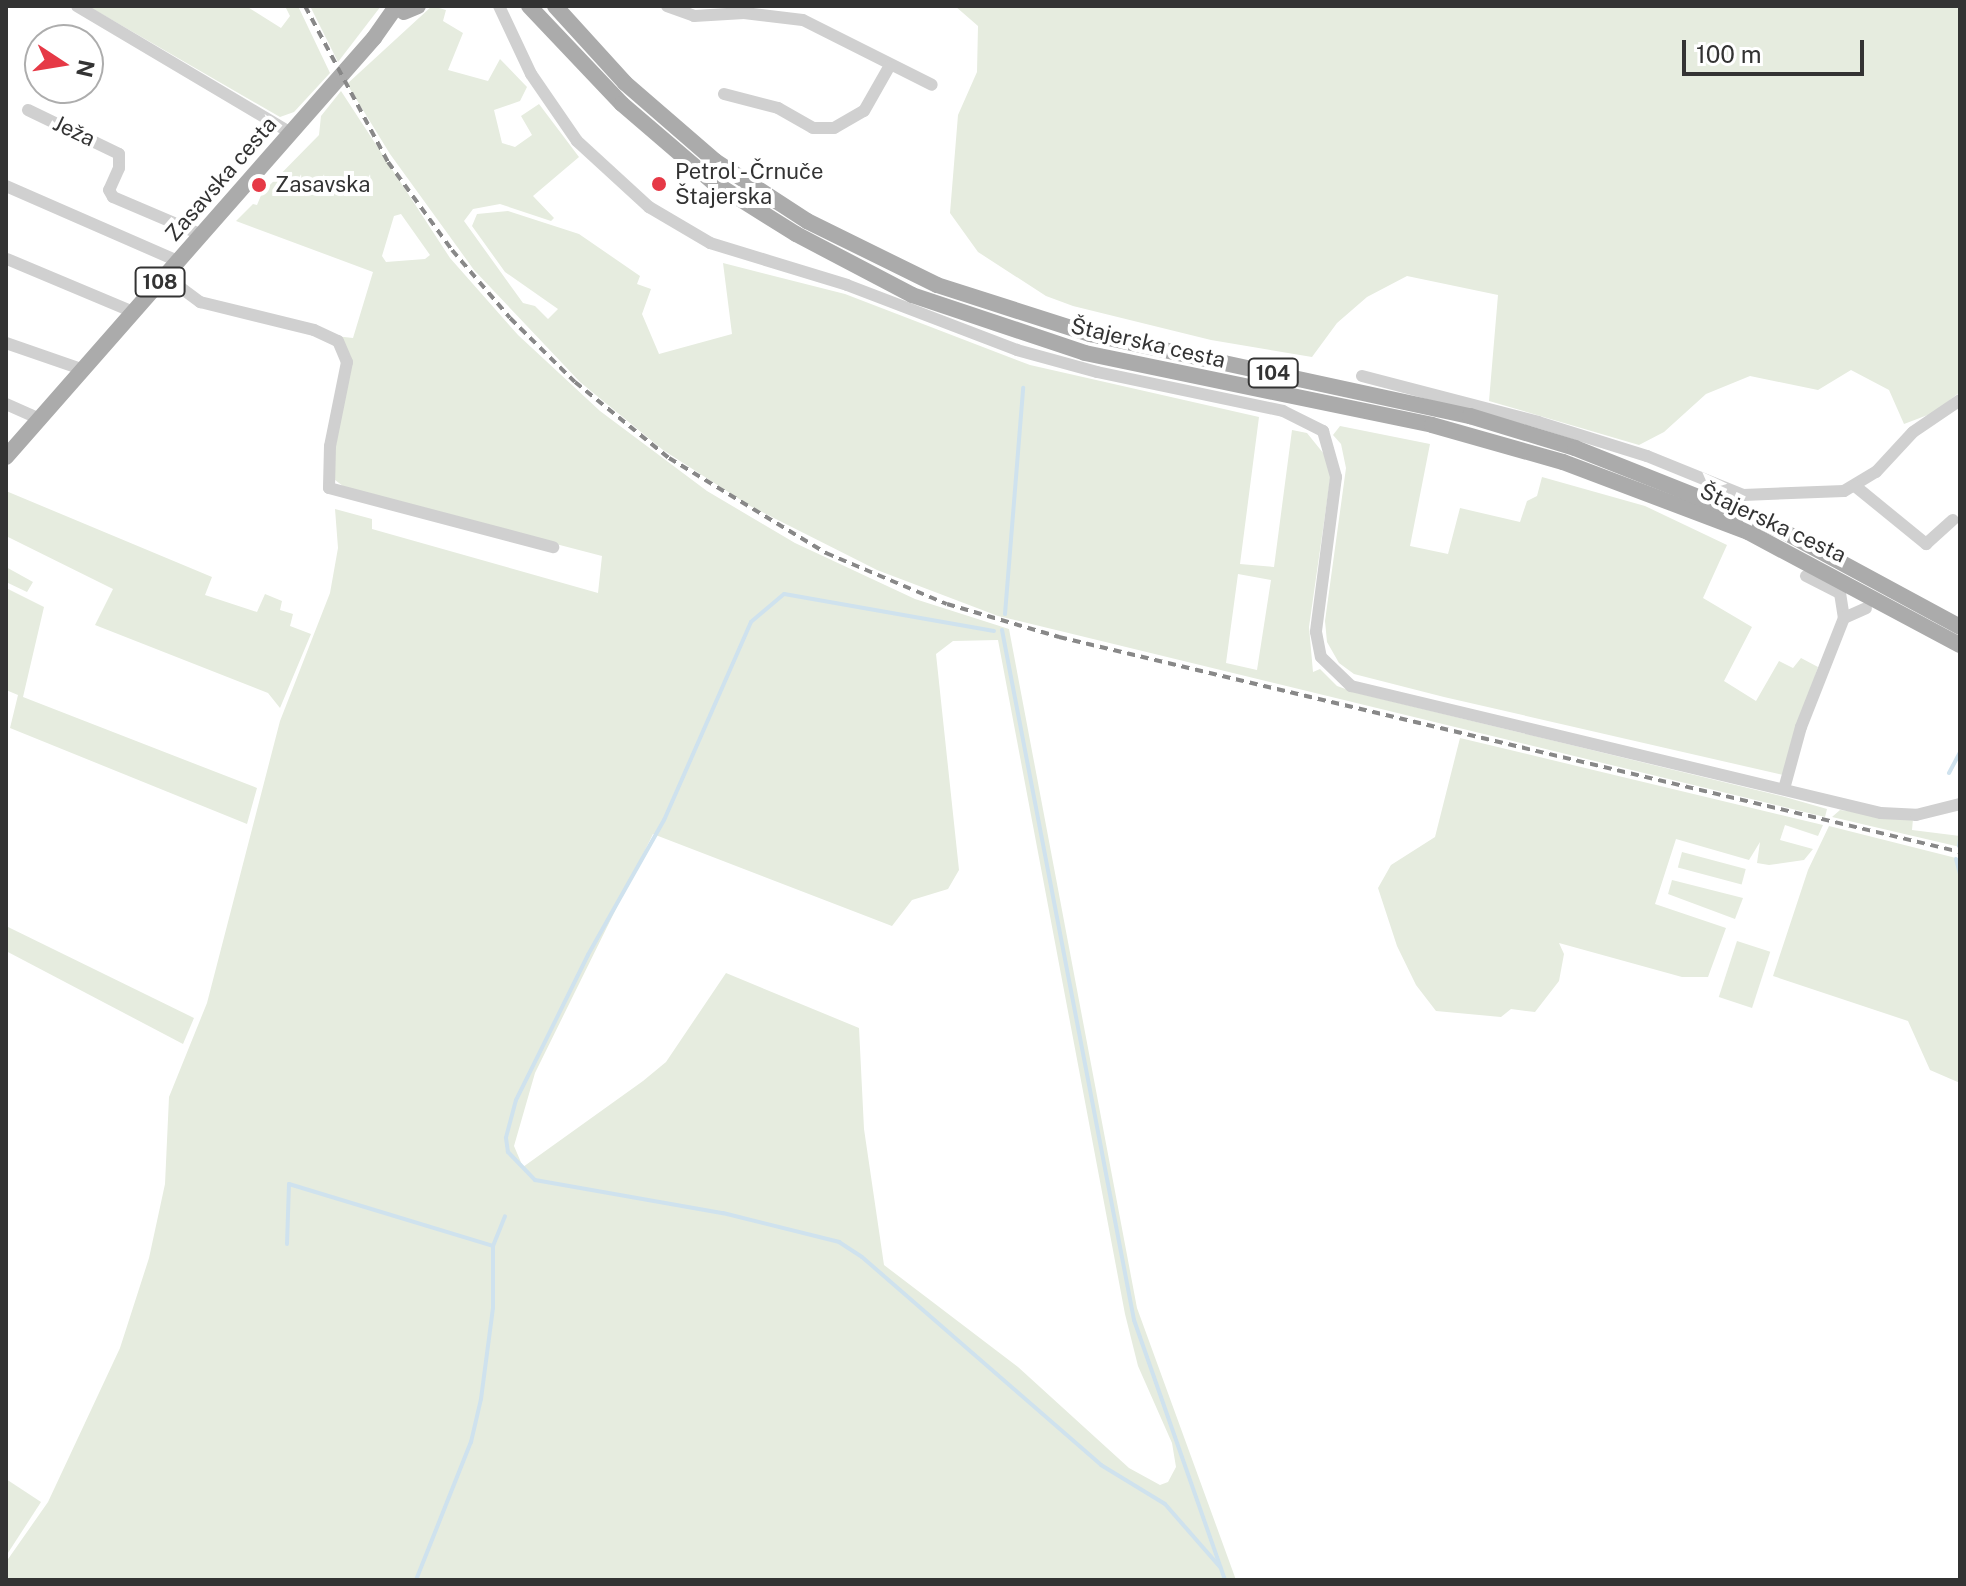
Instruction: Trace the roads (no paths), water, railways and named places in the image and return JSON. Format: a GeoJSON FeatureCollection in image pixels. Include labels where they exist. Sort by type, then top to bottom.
{"type":"FeatureCollection","features":[{"type":"Feature","properties":{"kind":"main road","name":"Štajerska cesta"},"geometry":{"type":"LineString","coordinates":[[529,6],[622,104],[713,182],[796,234],[912,295],[1085,353],[1432,425],[1563,462],[1748,532],[1960,645]]}},
{"type":"Feature","properties":{"kind":"main road","name":"Štajerska cesta"},"geometry":{"type":"LineString","coordinates":[[555,6],[625,83],[715,161],[807,221],[937,285],[1090,334],[1470,416],[1575,448],[1779,529],[1960,627]]}},
{"type":"Feature","properties":{"kind":"main road","name":"Zasavska cesta"},"geometry":{"type":"LineString","coordinates":[[6,457],[359,54],[406,8]]}},
{"type":"Feature","properties":{"kind":"street"},"geometry":{"type":"LineString","coordinates":[[77,6],[291,133]]}},
{"type":"Feature","properties":{"kind":"street"},"geometry":{"type":"LineString","coordinates":[[499,6],[531,74],[586,152],[649,207],[710,243],[847,285],[1017,350],[1097,372],[1283,411],[1323,431],[1336,477],[1316,632],[1321,657],[1351,686],[1881,813],[1916,815],[1960,804]]}},
{"type":"Feature","properties":{"kind":"street"},"geometry":{"type":"LineString","coordinates":[[667,6],[694,16],[744,13],[803,20],[840,34],[889,67],[932,85]]}},
{"type":"Feature","properties":{"kind":"street"},"geometry":{"type":"LineString","coordinates":[[724,94],[778,108],[813,128],[834,128],[864,111],[889,67]]}},
{"type":"Feature","properties":{"kind":"street","name":"Ježa"},"geometry":{"type":"LineString","coordinates":[[28,110],[119,154],[119,168],[109,190],[113,197],[202,235]]}},
{"type":"Feature","properties":{"kind":"street"},"geometry":{"type":"LineString","coordinates":[[6,186],[178,261]]}},
{"type":"Feature","properties":{"kind":"street"},"geometry":{"type":"LineString","coordinates":[[7,259],[133,312]]}},
{"type":"Feature","properties":{"kind":"street"},"geometry":{"type":"LineString","coordinates":[[165,276],[200,302],[314,330],[338,341],[347,362],[330,446],[329,488],[553,547]]}},
{"type":"Feature","properties":{"kind":"street"},"geometry":{"type":"LineString","coordinates":[[6,343],[84,370]]}},
{"type":"Feature","properties":{"kind":"street"},"geometry":{"type":"LineString","coordinates":[[1362,376],[1565,430],[1743,495],[1780,497],[1855,486],[1876,472],[1913,432],[1960,400]]}},
{"type":"Feature","properties":{"kind":"street"},"geometry":{"type":"LineString","coordinates":[[6,404],[40,419]]}},
{"type":"Feature","properties":{"kind":"street"},"geometry":{"type":"LineString","coordinates":[[1855,486],[1926,544],[1953,520]]}},
{"type":"Feature","properties":{"kind":"street"},"geometry":{"type":"LineString","coordinates":[[1806,576],[1866,608],[1844,618]]}},
{"type":"Feature","properties":{"kind":"street"},"geometry":{"type":"LineString","coordinates":[[1784,789],[1817,682],[1844,618],[1840,593]]}},
{"type":"Feature","properties":{"kind":"waterway"},"geometry":{"type":"LineString","coordinates":[[1005,614],[1023,388]]}},
{"type":"Feature","properties":{"kind":"waterway"},"geometry":{"type":"LineString","coordinates":[[994,631],[784,594],[751,622],[664,820],[588,955],[516,1100],[506,1138],[508,1152],[535,1180],[723,1213],[839,1242],[862,1257],[1101,1465],[1165,1504],[1220,1567]]}},
{"type":"Feature","properties":{"kind":"waterway"},"geometry":{"type":"LineString","coordinates":[[1002,630],[1134,1320],[1225,1580]]}},
{"type":"Feature","properties":{"kind":"waterway"},"geometry":{"type":"LineString","coordinates":[[1949,773],[1960,752]]}},
{"type":"Feature","properties":{"kind":"waterway"},"geometry":{"type":"LineString","coordinates":[[1959,846],[1960,840]]}},
{"type":"Feature","properties":{"kind":"waterway"},"geometry":{"type":"LineString","coordinates":[[1956,859],[1960,874]]}},
{"type":"Feature","properties":{"kind":"waterway"},"geometry":{"type":"LineString","coordinates":[[287,1244],[289,1184],[493,1246]]}},
{"type":"Feature","properties":{"kind":"waterway"},"geometry":{"type":"LineString","coordinates":[[416,1580],[471,1442],[481,1399],[493,1308],[493,1246],[505,1216]]}},
{"type":"Feature","properties":{"kind":"railway"},"geometry":{"type":"LineString","coordinates":[[305,6],[388,162],[452,250],[510,318],[575,382],[669,458],[826,553],[947,604],[1059,637],[1960,852]]}},
{"type":"Feature","properties":{"kind":"place","name":"Petrol - Črnuče Štajerska"},"geometry":{"type":"Point","coordinates":[659,184]}},
{"type":"Feature","properties":{"kind":"place","name":"Zasavska"},"geometry":{"type":"Point","coordinates":[259,185]}}]}
